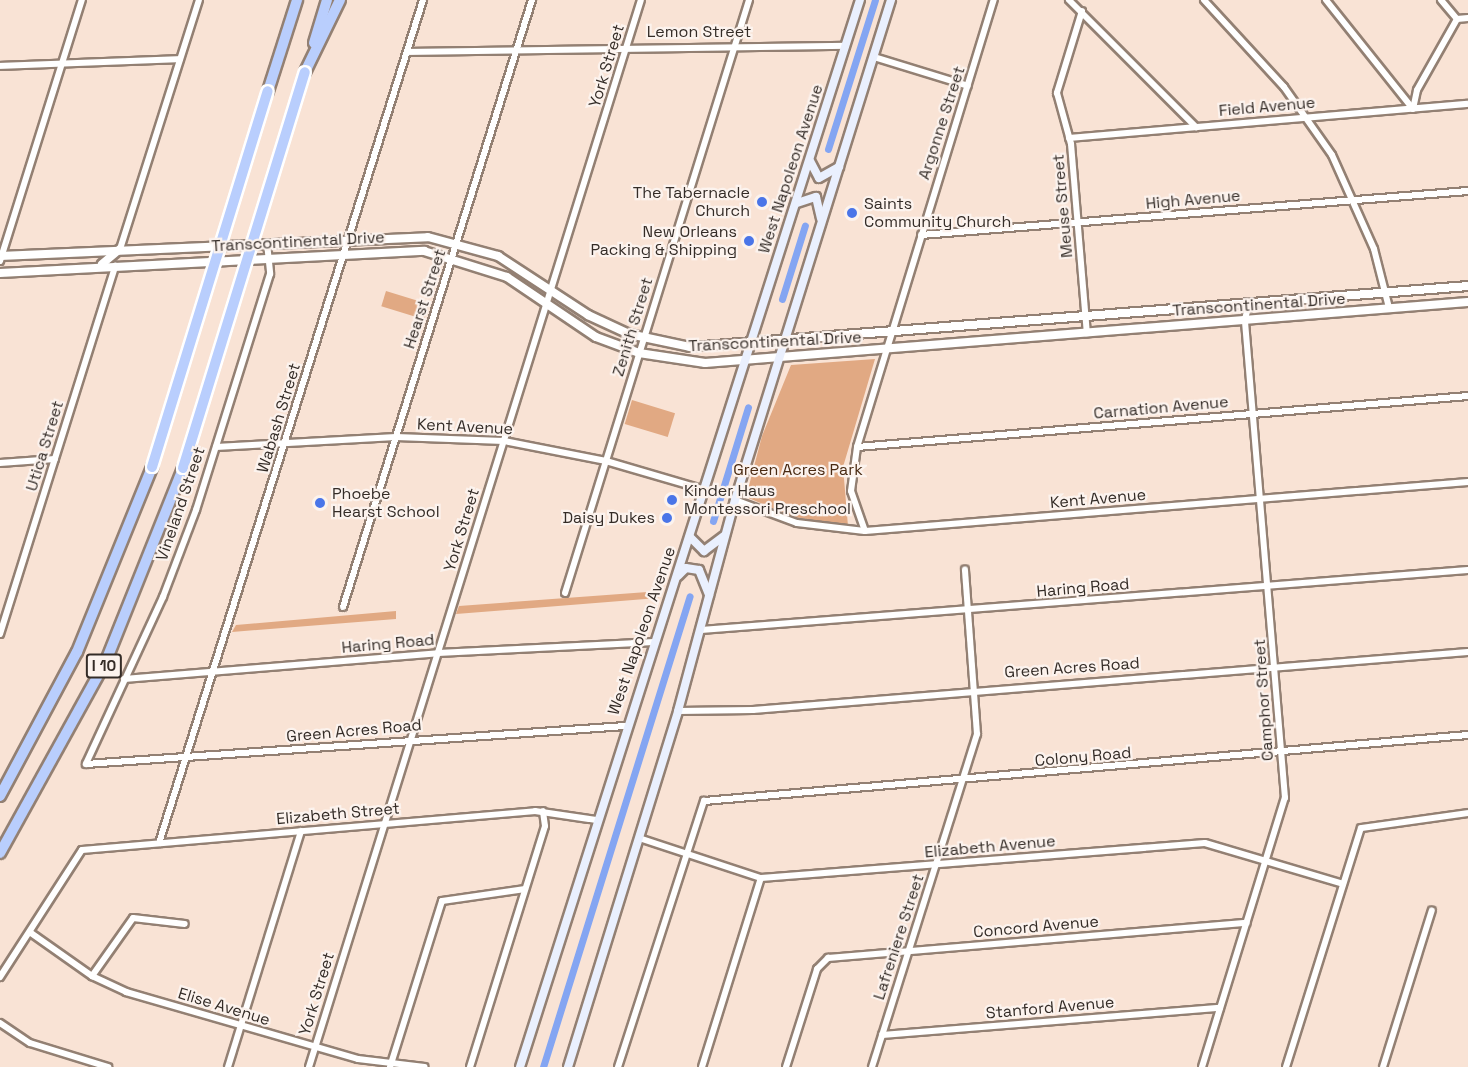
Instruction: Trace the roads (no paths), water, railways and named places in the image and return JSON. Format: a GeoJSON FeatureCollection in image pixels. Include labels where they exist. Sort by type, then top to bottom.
{"type":"FeatureCollection","features":[{"type":"Feature","properties":{"kind":"highway"},"geometry":{"type":"LineString","coordinates":[[287,32],[291,0]]}},
{"type":"Feature","properties":{"kind":"highway","name":"I 10"},"geometry":{"type":"LineString","coordinates":[[0,796],[77,652],[152,468],[297,0]]}},
{"type":"Feature","properties":{"kind":"highway","name":"I 10"},"geometry":{"type":"LineString","coordinates":[[0,853],[106,661],[183,468],[327,0]]}},
{"type":"Feature","properties":{"kind":"highway"},"geometry":{"type":"LineString","coordinates":[[305,72],[340,0]]}},
{"type":"Feature","properties":{"kind":"main road","name":"West Napoleon Avenue"},"geometry":{"type":"LineString","coordinates":[[520,1067],[596,820],[706,490],[860,0]]}},
{"type":"Feature","properties":{"kind":"main road"},"geometry":{"type":"LineString","coordinates":[[568,1067],[678,711],[735,500],[891,0]]}},
{"type":"Feature","properties":{"kind":"main road"},"geometry":{"type":"LineString","coordinates":[[810,158],[819,178],[839,167]]}},
{"type":"Feature","properties":{"kind":"main road"},"geometry":{"type":"LineString","coordinates":[[796,204],[807,195],[816,197],[821,225]]}},
{"type":"Feature","properties":{"kind":"main road"},"geometry":{"type":"LineString","coordinates":[[690,536],[705,551],[725,535]]}},
{"type":"Feature","properties":{"kind":"main road"},"geometry":{"type":"LineString","coordinates":[[675,580],[686,568],[694,567],[703,575],[709,596]]}},
{"type":"Feature","properties":{"kind":"street"},"geometry":{"type":"LineString","coordinates":[[0,258],[82,0]]}},
{"type":"Feature","properties":{"kind":"street"},"geometry":{"type":"LineString","coordinates":[[98,267],[120,249],[199,0]]}},
{"type":"Feature","properties":{"kind":"street","name":"Wabash Street"},"geometry":{"type":"LineString","coordinates":[[159,843],[423,0]]}},
{"type":"Feature","properties":{"kind":"street","name":"Hearst Street"},"geometry":{"type":"LineString","coordinates":[[343,607],[532,0]]}},
{"type":"Feature","properties":{"kind":"street","name":"York Street"},"geometry":{"type":"LineString","coordinates":[[309,1067],[640,0]]}},
{"type":"Feature","properties":{"kind":"street","name":"Zenith Street"},"geometry":{"type":"LineString","coordinates":[[565,593],[749,0]]}},
{"type":"Feature","properties":{"kind":"street","name":"Argonne Street"},"geometry":{"type":"LineString","coordinates":[[865,531],[851,491],[857,447],[994,0]]}},
{"type":"Feature","properties":{"kind":"street"},"geometry":{"type":"LineString","coordinates":[[1069,0],[1196,127]]}},
{"type":"Feature","properties":{"kind":"street"},"geometry":{"type":"LineString","coordinates":[[1204,0],[1306,117],[1355,200],[1389,308]]}},
{"type":"Feature","properties":{"kind":"street"},"geometry":{"type":"LineString","coordinates":[[1326,0],[1413,108]]}},
{"type":"Feature","properties":{"kind":"street"},"geometry":{"type":"LineString","coordinates":[[1441,0],[1457,19]]}},
{"type":"Feature","properties":{"kind":"street","name":"Meuse Street"},"geometry":{"type":"LineString","coordinates":[[1082,11],[1057,84],[1058,112],[1069,138],[1087,333]]}},
{"type":"Feature","properties":{"kind":"street"},"geometry":{"type":"LineString","coordinates":[[1457,19],[1468,18]]}},
{"type":"Feature","properties":{"kind":"street"},"geometry":{"type":"LineString","coordinates":[[1413,108],[1417,90],[1457,19]]}},
{"type":"Feature","properties":{"kind":"street","name":"Lemon Street"},"geometry":{"type":"LineString","coordinates":[[408,51],[517,51],[627,46],[846,46]]}},
{"type":"Feature","properties":{"kind":"street"},"geometry":{"type":"LineString","coordinates":[[874,57],[968,86]]}},
{"type":"Feature","properties":{"kind":"street"},"geometry":{"type":"LineString","coordinates":[[0,66],[180,59]]}},
{"type":"Feature","properties":{"kind":"street","name":"Field Avenue"},"geometry":{"type":"LineString","coordinates":[[1069,138],[1468,104]]}},
{"type":"Feature","properties":{"kind":"street","name":"High Avenue"},"geometry":{"type":"LineString","coordinates":[[921,236],[1468,190]]}},
{"type":"Feature","properties":{"kind":"street","name":"Transcontinental Drive"},"geometry":{"type":"LineString","coordinates":[[0,258],[120,249],[401,236],[458,242],[520,267],[588,315],[644,339],[690,347],[891,334],[1468,286]]}},
{"type":"Feature","properties":{"kind":"street","name":"Vineland Street"},"geometry":{"type":"LineString","coordinates":[[86,764],[163,597],[216,447],[270,274],[267,243]]}},
{"type":"Feature","properties":{"kind":"street","name":"Transcontinental Drive"},"geometry":{"type":"LineString","coordinates":[[0,273],[404,250],[453,256],[507,277],[596,337],[639,353],[705,363],[1468,302]]}},
{"type":"Feature","properties":{"kind":"street","name":"Utica Street"},"geometry":{"type":"LineString","coordinates":[[0,634],[115,266]]}},
{"type":"Feature","properties":{"kind":"street"},"geometry":{"type":"LineString","coordinates":[[1348,296],[1349,312]]}},
{"type":"Feature","properties":{"kind":"street"},"geometry":{"type":"LineString","coordinates":[[1245,319],[1250,304]]}},
{"type":"Feature","properties":{"kind":"street","name":"Camphor Street"},"geometry":{"type":"LineString","coordinates":[[1202,1067],[1285,798],[1245,319]]}},
{"type":"Feature","properties":{"kind":"street","name":"Carnation Avenue"},"geometry":{"type":"LineString","coordinates":[[857,447],[1468,396]]}},
{"type":"Feature","properties":{"kind":"street","name":"Kent Avenue"},"geometry":{"type":"LineString","coordinates":[[216,447],[396,437],[504,441],[606,461],[706,490]]}},
{"type":"Feature","properties":{"kind":"street"},"geometry":{"type":"LineString","coordinates":[[0,463],[55,459]]}},
{"type":"Feature","properties":{"kind":"street","name":"Kent Avenue"},"geometry":{"type":"LineString","coordinates":[[735,500],[797,523],[865,531],[1468,482]]}},
{"type":"Feature","properties":{"kind":"street","name":"Lafreniere Street"},"geometry":{"type":"LineString","coordinates":[[872,1067],[977,734],[965,569]]}},
{"type":"Feature","properties":{"kind":"street","name":"Haring Road"},"geometry":{"type":"LineString","coordinates":[[700,630],[969,612],[1468,570]]}},
{"type":"Feature","properties":{"kind":"street","name":"Haring Road"},"geometry":{"type":"LineString","coordinates":[[124,679],[438,653],[654,642]]}},
{"type":"Feature","properties":{"kind":"street","name":"Green Acres Road"},"geometry":{"type":"LineString","coordinates":[[678,711],[753,710],[975,688],[1468,652]]}},
{"type":"Feature","properties":{"kind":"street","name":"Green Acres Road"},"geometry":{"type":"LineString","coordinates":[[86,764],[186,759],[410,740],[626,726]]}},
{"type":"Feature","properties":{"kind":"street","name":"Colony Road"},"geometry":{"type":"LineString","coordinates":[[684,853],[701,803],[1281,754],[1468,735]]}},
{"type":"Feature","properties":{"kind":"street"},"geometry":{"type":"LineString","coordinates":[[470,1067],[545,826],[543,811]]}},
{"type":"Feature","properties":{"kind":"street","name":"Elizabeth Street"},"geometry":{"type":"LineString","coordinates":[[31,933],[81,851],[543,811],[596,820]]}},
{"type":"Feature","properties":{"kind":"street"},"geometry":{"type":"LineString","coordinates":[[1286,1067],[1361,829],[1370,823],[1468,813]]}},
{"type":"Feature","properties":{"kind":"street"},"geometry":{"type":"LineString","coordinates":[[228,1067],[301,831]]}},
{"type":"Feature","properties":{"kind":"street","name":"Elizabeth Avenue"},"geometry":{"type":"LineString","coordinates":[[639,838],[761,878],[1205,843],[1343,884]]}},
{"type":"Feature","properties":{"kind":"street"},"geometry":{"type":"LineString","coordinates":[[618,1067],[684,853]]}},
{"type":"Feature","properties":{"kind":"street"},"geometry":{"type":"LineString","coordinates":[[702,1067],[761,878]]}},
{"type":"Feature","properties":{"kind":"street"},"geometry":{"type":"LineString","coordinates":[[391,1065],[442,901],[525,889]]}},
{"type":"Feature","properties":{"kind":"street"},"geometry":{"type":"LineString","coordinates":[[1383,1067],[1432,910]]}},
{"type":"Feature","properties":{"kind":"street"},"geometry":{"type":"LineString","coordinates":[[93,976],[133,918],[185,924]]}},
{"type":"Feature","properties":{"kind":"street","name":"Concord Avenue"},"geometry":{"type":"LineString","coordinates":[[786,1067],[817,969],[828,958],[1247,923]]}},
{"type":"Feature","properties":{"kind":"street"},"geometry":{"type":"LineString","coordinates":[[0,977],[31,933]]}},
{"type":"Feature","properties":{"kind":"street","name":"Elise Avenue"},"geometry":{"type":"LineString","coordinates":[[31,933],[93,976],[126,992],[315,1048],[391,1065],[425,1067]]}},
{"type":"Feature","properties":{"kind":"street","name":"Stanford Avenue"},"geometry":{"type":"LineString","coordinates":[[882,1035],[1220,1008]]}},
{"type":"Feature","properties":{"kind":"street"},"geometry":{"type":"LineString","coordinates":[[0,1023],[30,1043],[108,1067]]}},
{"type":"Feature","properties":{"kind":"waterway"},"geometry":{"type":"LineString","coordinates":[[828,149],[875,0]]}},
{"type":"Feature","properties":{"kind":"waterway"},"geometry":{"type":"LineString","coordinates":[[782,299],[805,225]]}},
{"type":"Feature","properties":{"kind":"waterway"},"geometry":{"type":"LineString","coordinates":[[713,521],[748,407]]}},
{"type":"Feature","properties":{"kind":"waterway"},"geometry":{"type":"LineString","coordinates":[[543,1067],[690,596]]}},
{"type":"Feature","properties":{"kind":"place","name":"The Tabernacle Church"},"geometry":{"type":"Point","coordinates":[762,202]}},
{"type":"Feature","properties":{"kind":"place","name":"Saints Community Church"},"geometry":{"type":"Point","coordinates":[852,213]}},
{"type":"Feature","properties":{"kind":"place","name":"New Orleans Packing & Shipping"},"geometry":{"type":"Point","coordinates":[749,241]}},
{"type":"Feature","properties":{"kind":"place","name":"Kinder Haus Montessori Preschool"},"geometry":{"type":"Point","coordinates":[672,500]}},
{"type":"Feature","properties":{"kind":"place","name":"Phoebe Hearst School"},"geometry":{"type":"Point","coordinates":[320,503]}},
{"type":"Feature","properties":{"kind":"place","name":"Daisy Dukes"},"geometry":{"type":"Point","coordinates":[667,518]}},
{"type":"Feature","properties":{"kind":"park label","name":"Green Acres Park"},"geometry":{"type":"Point","coordinates":[798,470]}}]}
